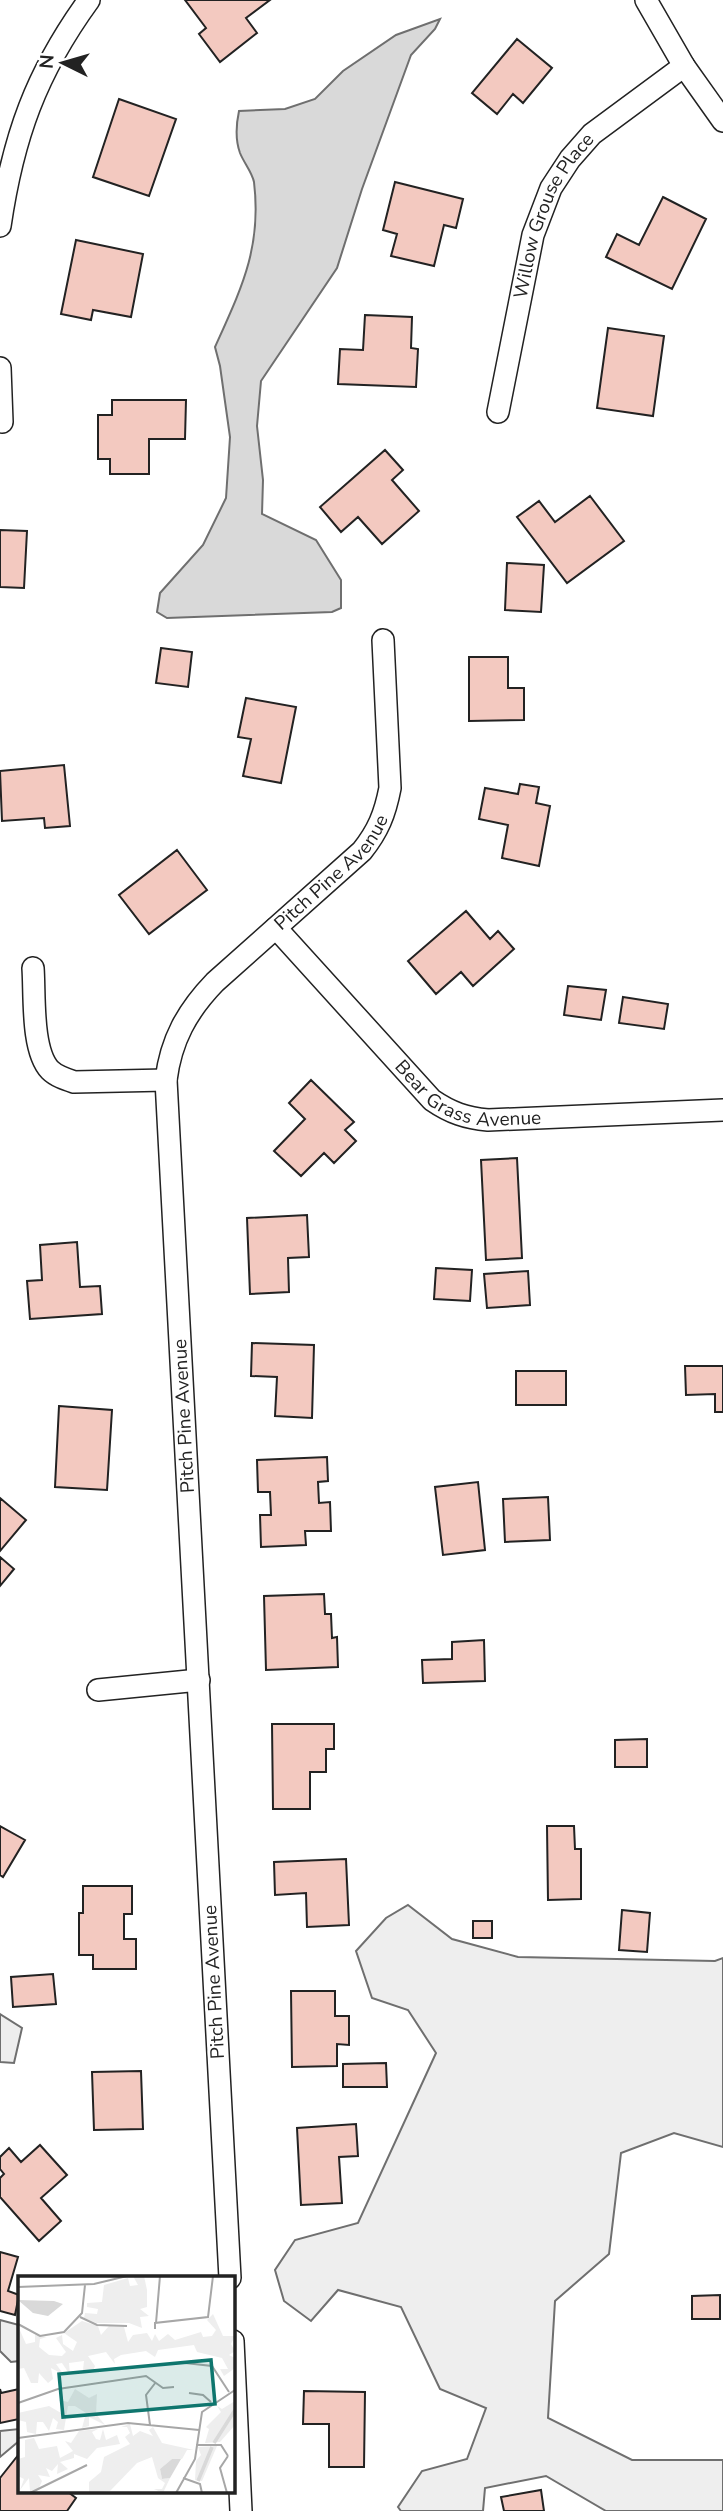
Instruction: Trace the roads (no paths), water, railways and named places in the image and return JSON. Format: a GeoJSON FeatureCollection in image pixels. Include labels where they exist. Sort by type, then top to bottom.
{"type":"FeatureCollection","features":[{"type":"Feature","properties":{"kind":"street"},"geometry":{"type":"LineString","coordinates":[[0,226],[14,148],[28,106],[68,28],[89,0]]}},
{"type":"Feature","properties":{"kind":"street"},"geometry":{"type":"LineString","coordinates":[[646,0],[684,66],[723,121]]}},
{"type":"Feature","properties":{"kind":"street","name":"Willow Grouse Place"},"geometry":{"type":"LineString","coordinates":[[498,412],[533,235],[551,188],[569,159],[592,134],[684,66]]}},
{"type":"Feature","properties":{"kind":"street"},"geometry":{"type":"LineString","coordinates":[[0,368],[2,422]]}},
{"type":"Feature","properties":{"kind":"street","name":"Pitch Pine Avenue"},"geometry":{"type":"LineString","coordinates":[[230,2276],[166,1080],[178,1031],[194,1004],[362,851],[376,833],[386,811],[390,788],[383,640]]}},
{"type":"Feature","properties":{"kind":"street","name":"Bear Grass Avenue"},"geometry":{"type":"LineString","coordinates":[[276,928],[432,1100],[449,1111],[468,1118],[488,1120],[723,1110]]}},
{"type":"Feature","properties":{"kind":"street"},"geometry":{"type":"LineString","coordinates":[[33,968],[38,1046],[42,1059],[50,1070],[61,1078],[74,1082],[166,1080]]}},
{"type":"Feature","properties":{"kind":"street"},"geometry":{"type":"LineString","coordinates":[[98,1690],[199,1680]]}},
{"type":"Feature","properties":{"kind":"street"},"geometry":{"type":"LineString","coordinates":[[234,2362],[241,2511]]}}]}
